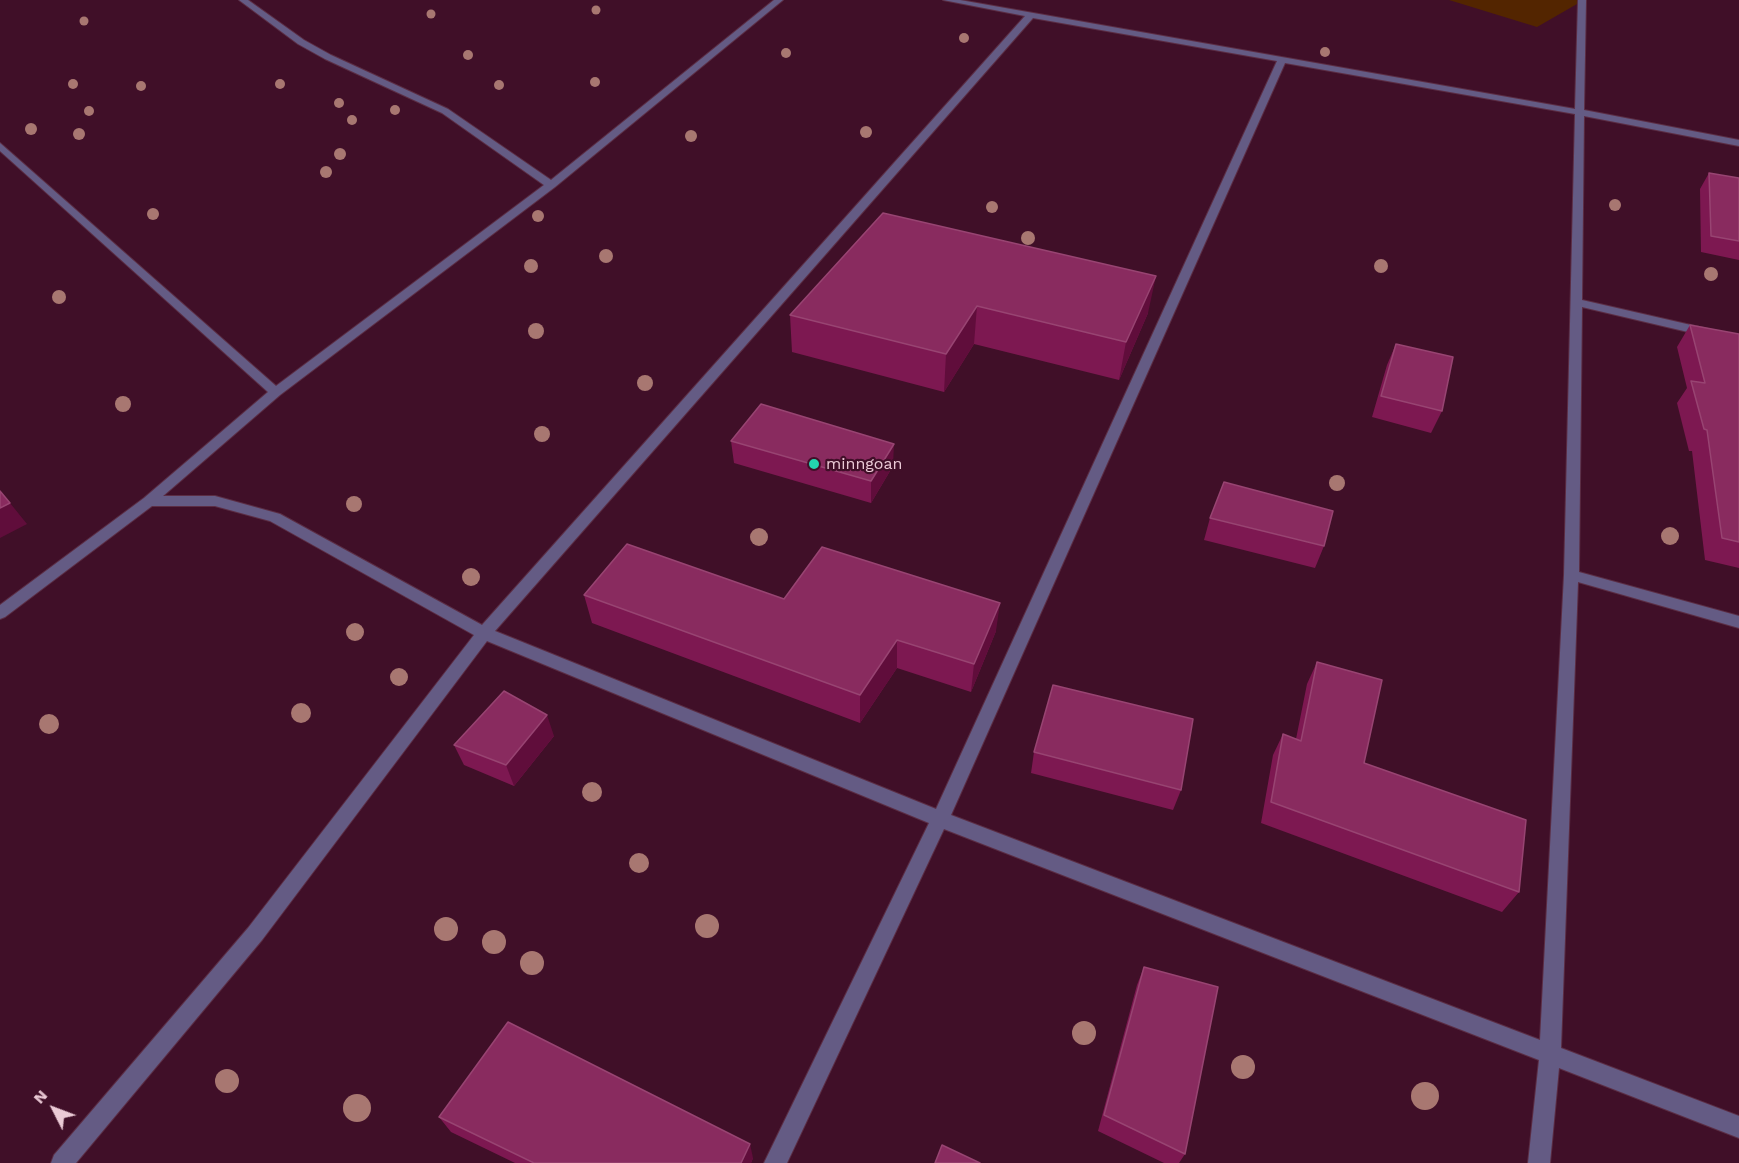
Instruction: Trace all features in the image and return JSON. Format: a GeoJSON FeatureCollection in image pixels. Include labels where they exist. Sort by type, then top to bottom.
{"type":"FeatureCollection","features":[{"type":"Feature","properties":{"kind":"street"},"geometry":{"type":"LineString","coordinates":[[243,0],[301,42],[328,57],[445,111],[551,185]]}},
{"type":"Feature","properties":{"kind":"street"},"geometry":{"type":"LineString","coordinates":[[0,613],[149,501],[276,392],[551,185],[779,0]]}},
{"type":"Feature","properties":{"kind":"street"},"geometry":{"type":"LineString","coordinates":[[953,0],[1739,143]]}},
{"type":"Feature","properties":{"kind":"street"},"geometry":{"type":"LineString","coordinates":[[1539,1163],[1550,1053],[1571,575],[1578,112],[1582,0]]}},
{"type":"Feature","properties":{"kind":"street"},"geometry":{"type":"LineString","coordinates":[[62,1163],[255,934],[484,633],[1032,15]]}},
{"type":"Feature","properties":{"kind":"street"},"geometry":{"type":"LineString","coordinates":[[776,1163],[940,819],[1282,59]]}},
{"type":"Feature","properties":{"kind":"street"},"geometry":{"type":"LineString","coordinates":[[0,146],[276,392]]}},
{"type":"Feature","properties":{"kind":"street"},"geometry":{"type":"LineString","coordinates":[[1575,302],[1739,340]]}},
{"type":"Feature","properties":{"kind":"street"},"geometry":{"type":"LineString","coordinates":[[149,501],[215,501],[275,518],[484,633],[940,819],[1739,1127]]}},
{"type":"Feature","properties":{"kind":"street"},"geometry":{"type":"LineString","coordinates":[[1571,575],[1739,622]]}},
{"type":"Feature","properties":{"kind":"shaded area"},"geometry":{"type":"Polygon","coordinates":[[[1449,0],[1584,0],[1537,27],[1449,0]]]}},
{"type":"Feature","properties":{"kind":"building"},"geometry":{"type":"Polygon","coordinates":[[[1709,173],[1739,178],[1739,241],[1711,236],[1709,173]]]}},
{"type":"Feature","properties":{"kind":"building"},"geometry":{"type":"Polygon","coordinates":[[[883,213],[1156,276],[1126,342],[977,306],[946,354],[790,315],[883,213]]]}},
{"type":"Feature","properties":{"kind":"building"},"geometry":{"type":"Polygon","coordinates":[[[1690,325],[1739,334],[1739,542],[1722,538],[1707,430],[1704,429],[1691,381],[1705,383],[1690,325]]]}},
{"type":"Feature","properties":{"kind":"building"},"geometry":{"type":"Polygon","coordinates":[[[1396,344],[1453,357],[1442,411],[1381,396],[1396,344]]]}},
{"type":"Feature","properties":{"kind":"building"},"geometry":{"type":"Polygon","coordinates":[[[761,404],[894,444],[871,481],[731,441],[761,404]]]}},
{"type":"Feature","properties":{"kind":"building"},"geometry":{"type":"Polygon","coordinates":[[[1224,482],[1333,511],[1324,546],[1210,518],[1224,482]]]}},
{"type":"Feature","properties":{"kind":"building"},"geometry":{"type":"Polygon","coordinates":[[[0,491],[10,503],[0,508],[0,491]]]}},
{"type":"Feature","properties":{"kind":"building"},"geometry":{"type":"Polygon","coordinates":[[[627,544],[784,599],[822,547],[1000,603],[974,664],[897,640],[860,695],[584,595],[627,544]]]}},
{"type":"Feature","properties":{"kind":"building"},"geometry":{"type":"Polygon","coordinates":[[[1317,662],[1382,680],[1364,763],[1526,820],[1519,892],[1271,802],[1283,734],[1301,741],[1317,662]]]}},
{"type":"Feature","properties":{"kind":"building"},"geometry":{"type":"Polygon","coordinates":[[[1053,685],[1193,719],[1181,790],[1034,752],[1053,685]]]}},
{"type":"Feature","properties":{"kind":"building"},"geometry":{"type":"Polygon","coordinates":[[[504,691],[547,715],[506,765],[454,745],[504,691]]]}},
{"type":"Feature","properties":{"kind":"building"},"geometry":{"type":"Polygon","coordinates":[[[1144,967],[1218,987],[1185,1154],[1104,1115],[1144,967]]]}},
{"type":"Feature","properties":{"kind":"building"},"geometry":{"type":"Polygon","coordinates":[[[508,1022],[750,1144],[741,1163],[534,1163],[439,1117],[508,1022]]]}},
{"type":"Feature","properties":{"kind":"building"},"geometry":{"type":"Polygon","coordinates":[[[942,1145],[980,1163],[935,1163],[942,1145]]]}},
{"type":"Feature","properties":{"kind":"place","name":"minngoan"},"geometry":{"type":"Point","coordinates":[814,464]}}]}
